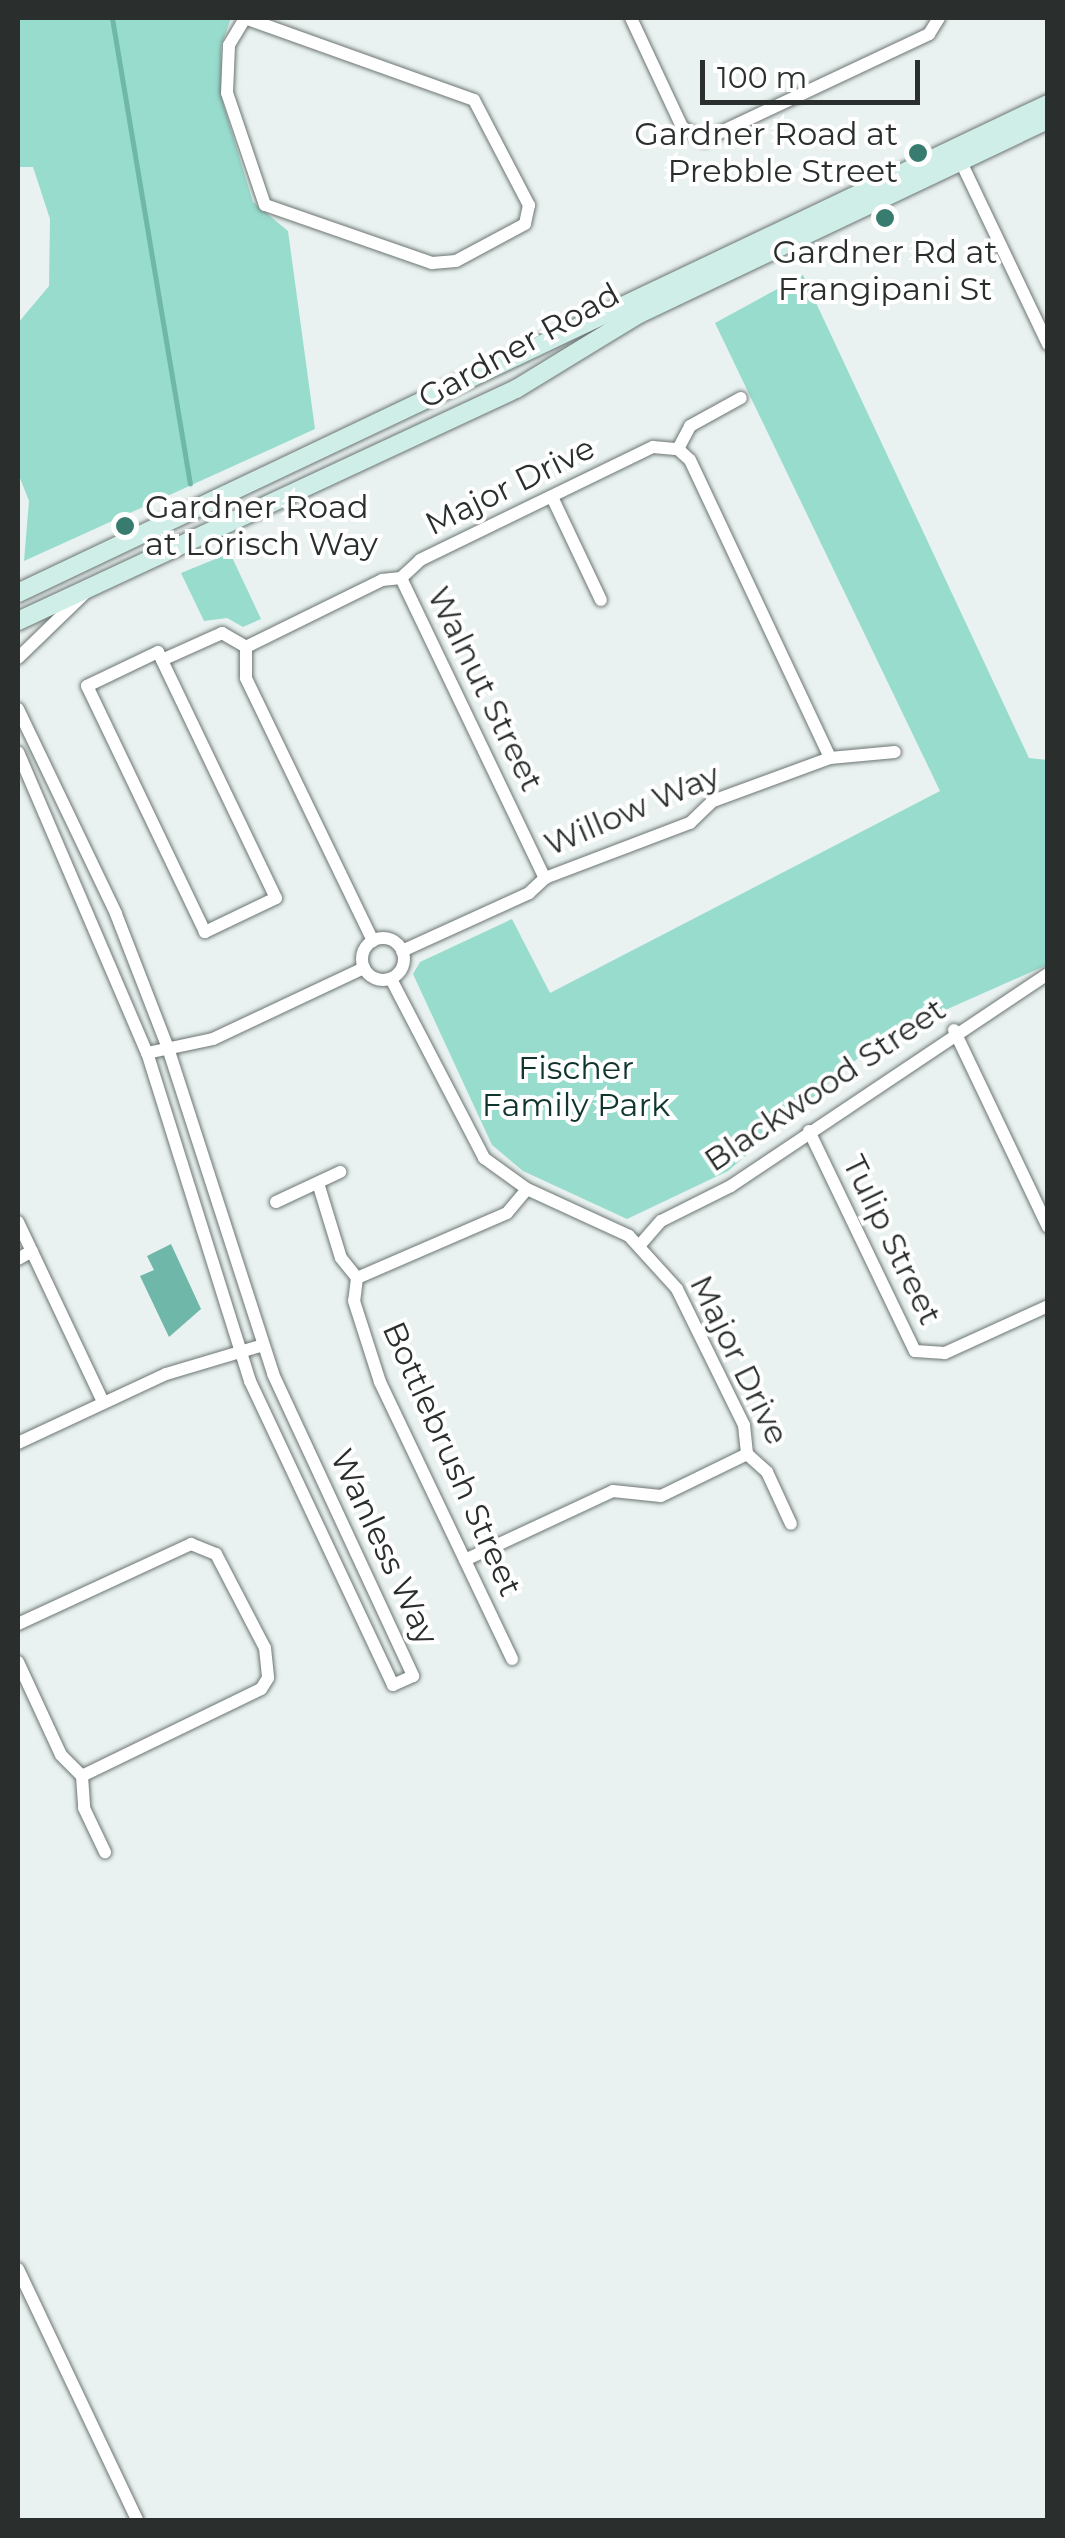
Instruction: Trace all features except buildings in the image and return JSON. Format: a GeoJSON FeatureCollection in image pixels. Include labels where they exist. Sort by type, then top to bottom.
{"type":"FeatureCollection","features":[{"type":"Feature","properties":{"kind":"street"},"geometry":{"type":"LineString","coordinates":[[245,18],[474,100],[529,205],[525,224],[445,264],[265,204],[227,93],[229,44],[245,18]]}},
{"type":"Feature","properties":{"kind":"street"},"geometry":{"type":"LineString","coordinates":[[631,18],[682,127],[704,140],[929,34],[940,18]]}},
{"type":"Feature","properties":{"kind":"street","name":"Gardner Road"},"geometry":{"type":"LineString","coordinates":[[19,592],[1048,104]]}},
{"type":"Feature","properties":{"kind":"street","name":"Gardner Road"},"geometry":{"type":"LineString","coordinates":[[18,621],[498,398],[640,314],[1048,120]]}},
{"type":"Feature","properties":{"kind":"street"},"geometry":{"type":"LineString","coordinates":[[961,162],[1048,344]]}},
{"type":"Feature","properties":{"kind":"street"},"geometry":{"type":"LineString","coordinates":[[742,398],[690,426],[678,448],[690,460],[830,758]]}},
{"type":"Feature","properties":{"kind":"street","name":"Major Drive"},"geometry":{"type":"LineString","coordinates":[[246,646],[382,580],[401,578],[420,560],[653,447],[678,448]]}},
{"type":"Feature","properties":{"kind":"street"},"geometry":{"type":"LineString","coordinates":[[552,497],[602,600]]}},
{"type":"Feature","properties":{"kind":"street","name":"Walnut Street"},"geometry":{"type":"LineString","coordinates":[[401,578],[545,878]]}},
{"type":"Feature","properties":{"kind":"street"},"geometry":{"type":"LineString","coordinates":[[18,658],[92,587]]}},
{"type":"Feature","properties":{"kind":"street"},"geometry":{"type":"LineString","coordinates":[[162,660],[222,633],[246,646],[246,678],[372,941],[364,968]]}},
{"type":"Feature","properties":{"kind":"street"},"geometry":{"type":"LineString","coordinates":[[158,652],[162,660],[276,898],[205,932],[87,686],[158,652]]}},
{"type":"Feature","properties":{"kind":"street","name":"Wanless Way"},"geometry":{"type":"LineString","coordinates":[[18,709],[116,914],[168,1048],[263,1345],[413,1676],[393,1684],[240,1352],[147,1053],[18,752]]}},
{"type":"Feature","properties":{"kind":"street","name":"Willow Way"},"geometry":{"type":"LineString","coordinates":[[402,951],[529,893],[545,878],[690,823],[713,800],[830,758],[896,752]]}},
{"type":"Feature","properties":{"kind":"street"},"geometry":{"type":"LineString","coordinates":[[147,1053],[213,1039],[364,968],[391,979],[401,970],[402,951],[390,940],[372,941]]}},
{"type":"Feature","properties":{"kind":"street","name":"Blackwood Street"},"geometry":{"type":"LineString","coordinates":[[639,1246],[660,1221],[809,1131],[954,1030],[1048,974]]}},
{"type":"Feature","properties":{"kind":"street","name":"Major Drive"},"geometry":{"type":"LineString","coordinates":[[391,979],[468,1137],[527,1189],[639,1246],[677,1289],[744,1425],[747,1454],[766,1472],[791,1524]]}},
{"type":"Feature","properties":{"kind":"street"},"geometry":{"type":"LineString","coordinates":[[954,1030],[1048,1227]]}},
{"type":"Feature","properties":{"kind":"street","name":"Tulip Street"},"geometry":{"type":"LineString","coordinates":[[809,1131],[915,1351],[945,1354],[1048,1306]]}},
{"type":"Feature","properties":{"kind":"street"},"geometry":{"type":"LineString","coordinates":[[276,1202],[340,1172]]}},
{"type":"Feature","properties":{"kind":"street"},"geometry":{"type":"LineString","coordinates":[[318,1183],[341,1258],[358,1278],[507,1212],[527,1189]]}},
{"type":"Feature","properties":{"kind":"street"},"geometry":{"type":"LineString","coordinates":[[18,1222],[104,1402]]}},
{"type":"Feature","properties":{"kind":"street"},"geometry":{"type":"LineString","coordinates":[[18,1258],[32,1252]]}},
{"type":"Feature","properties":{"kind":"street","name":"Bottlebrush Street"},"geometry":{"type":"LineString","coordinates":[[358,1278],[354,1301],[380,1382],[512,1659]]}},
{"type":"Feature","properties":{"kind":"street"},"geometry":{"type":"LineString","coordinates":[[18,1443],[104,1402],[263,1345]]}},
{"type":"Feature","properties":{"kind":"street"},"geometry":{"type":"LineString","coordinates":[[466,1560],[613,1491],[661,1496],[747,1454]]}},
{"type":"Feature","properties":{"kind":"street"},"geometry":{"type":"LineString","coordinates":[[18,1624],[191,1544],[216,1554],[265,1648],[261,1689],[82,1776]]}},
{"type":"Feature","properties":{"kind":"street"},"geometry":{"type":"LineString","coordinates":[[18,1662],[61,1755],[82,1776],[84,1808],[105,1852]]}},
{"type":"Feature","properties":{"kind":"street"},"geometry":{"type":"LineString","coordinates":[[18,2269],[137,2520]]}},
{"type":"Feature","properties":{"kind":"green space"},"geometry":{"type":"Polygon","coordinates":[[[18,18],[231,18],[221,46],[222,100],[253,202],[288,231],[315,429],[24,561],[29,501],[18,473],[18,323],[49,286],[50,219],[33,167],[18,167],[18,18]]]}},
{"type":"Feature","properties":{"kind":"green space","name":"Fischer Family Park"},"geometry":{"type":"Polygon","coordinates":[[[803,275],[1029,758],[1047,760],[1047,965],[880,1039],[728,1171],[627,1219],[523,1171],[492,1145],[413,974],[420,962],[512,919],[550,993],[940,791],[715,323],[803,275]]]}},
{"type":"Feature","properties":{"kind":"green space"},"geometry":{"type":"Polygon","coordinates":[[[230,553],[261,619],[243,627],[227,618],[204,621],[181,573],[230,553]]]}},
{"type":"Feature","properties":{"kind":"shaded area"},"geometry":{"type":"Polygon","coordinates":[[[171,1244],[201,1309],[169,1337],[140,1276],[154,1270],[147,1256],[171,1244]]]}},
{"type":"Feature","properties":{"kind":"waterway"},"geometry":{"type":"LineString","coordinates":[[112,18],[190,484]]}},
{"type":"Feature","properties":{"kind":"place","name":"Gardner Road at Prebble Street"},"geometry":{"type":"Point","coordinates":[918,153]}},
{"type":"Feature","properties":{"kind":"place","name":"Gardner Rd at Frangipani St"},"geometry":{"type":"Point","coordinates":[885,218]}},
{"type":"Feature","properties":{"kind":"place","name":"Gardner Road at Lorisch Way"},"geometry":{"type":"Point","coordinates":[125,526]}}]}
